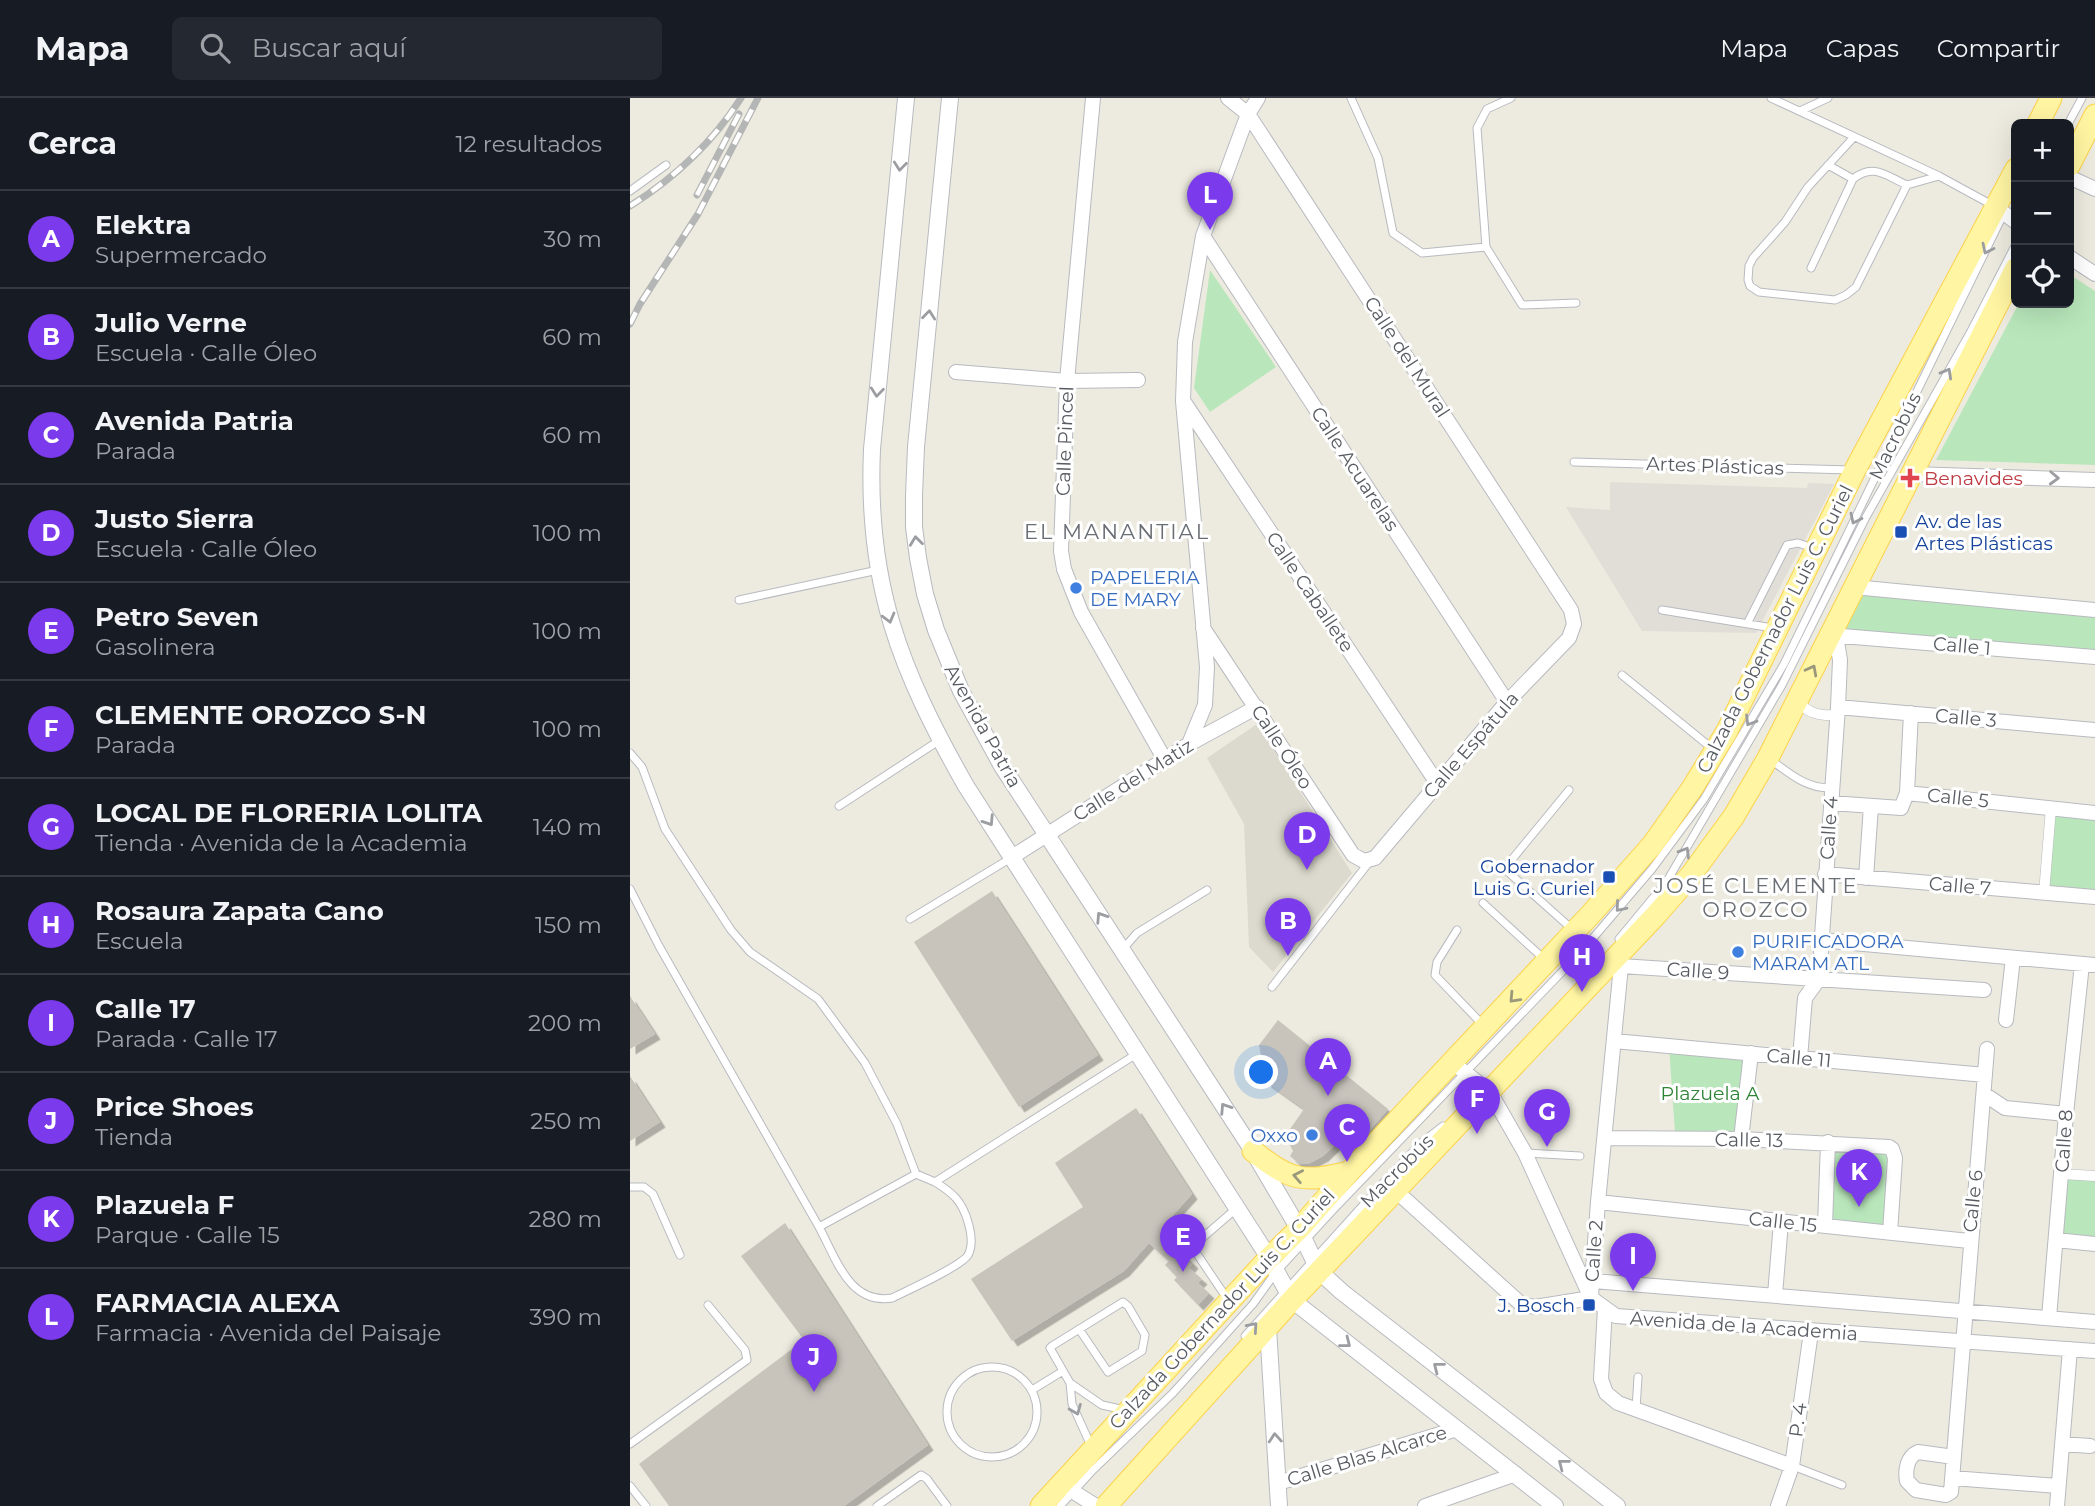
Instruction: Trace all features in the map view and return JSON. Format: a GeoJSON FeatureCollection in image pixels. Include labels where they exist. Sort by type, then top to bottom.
{"type":"FeatureCollection","features":[{"type":"Feature","properties":{"kind":"main road"},"geometry":{"type":"LineString","coordinates":[[2041,119],[2052,98]]}},
{"type":"Feature","properties":{"kind":"main road"},"geometry":{"type":"LineString","coordinates":[[2074,156],[2095,115]]}},
{"type":"Feature","properties":{"kind":"main road","name":"Calzada Gobernador Luis C. Curiel"},"geometry":{"type":"LineString","coordinates":[[1041,1506],[1066,1488],[1093,1450],[1229,1301],[1273,1265],[1302,1235],[1349,1171],[1460,1067],[1486,1028],[1653,844],[1715,750],[1855,470],[2008,209],[2013,182]]}},
{"type":"Feature","properties":{"kind":"main road"},"geometry":{"type":"LineString","coordinates":[[1099,1504],[1268,1328],[1289,1295],[1317,1265],[1396,1191],[1488,1089],[1657,915],[1691,875],[1734,816],[1768,758],[1796,700],[1833,636],[1854,587],[2011,278]]}},
{"type":"Feature","properties":{"kind":"main road"},"geometry":{"type":"LineString","coordinates":[[1253,1151],[1276,1169],[1292,1177],[1326,1177],[1349,1171]]}},
{"type":"Feature","properties":{"kind":"street"},"geometry":{"type":"LineString","coordinates":[[906,98],[870,494],[878,570],[897,643],[911,682],[940,740],[1012,858],[1237,1208],[1289,1295],[1555,1506]]}},
{"type":"Feature","properties":{"kind":"street","name":"Avenida Patria"},"geometry":{"type":"LineString","coordinates":[[950,98],[916,447],[914,527],[925,594],[936,631],[961,691],[1002,766],[1253,1151],[1317,1265],[1342,1292],[1617,1506]]}},
{"type":"Feature","properties":{"kind":"street","name":"Calle Pincel"},"geometry":{"type":"LineString","coordinates":[[1093,98],[1067,381],[1061,551],[1064,569],[1082,612],[1165,760]]}},
{"type":"Feature","properties":{"kind":"street","name":"Calle del Mural"},"geometry":{"type":"LineString","coordinates":[[1228,98],[1248,114],[1571,610],[1574,624]]}},
{"type":"Feature","properties":{"kind":"street"},"geometry":{"type":"LineString","coordinates":[[1189,744],[1205,705],[1207,667],[1183,401],[1185,342],[1203,236],[1248,114],[1258,98]]}},
{"type":"Feature","properties":{"kind":"street"},"geometry":{"type":"LineString","coordinates":[[2074,179],[2095,189]]}},
{"type":"Feature","properties":{"kind":"street","name":"Calle Acuarelas"},"geometry":{"type":"LineString","coordinates":[[1203,236],[1507,702]]}},
{"type":"Feature","properties":{"kind":"street"},"geometry":{"type":"LineString","coordinates":[[2074,260],[2095,274]]}},
{"type":"Feature","properties":{"kind":"street"},"geometry":{"type":"LineString","coordinates":[[957,372],[1067,381],[1138,380]]}},
{"type":"Feature","properties":{"kind":"street","name":"Calle Caballete"},"geometry":{"type":"LineString","coordinates":[[1183,401],[1437,783]]}},
{"type":"Feature","properties":{"kind":"street"},"geometry":{"type":"LineString","coordinates":[[1912,474],[2093,481]]}},
{"type":"Feature","properties":{"kind":"street"},"geometry":{"type":"LineString","coordinates":[[1854,587],[2095,610]]}},
{"type":"Feature","properties":{"kind":"street","name":"Calle Espátula"},"geometry":{"type":"LineString","coordinates":[[1367,861],[1375,858],[1507,702],[1569,638],[1574,624]]}},
{"type":"Feature","properties":{"kind":"street","name":"Calle Óleo"},"geometry":{"type":"LineString","coordinates":[[1203,628],[1353,855],[1367,861]]}},
{"type":"Feature","properties":{"kind":"street","name":"Calle 1"},"geometry":{"type":"LineString","coordinates":[[1833,636],[2095,657]]}},
{"type":"Feature","properties":{"kind":"street","name":"Calle 4"},"geometry":{"type":"LineString","coordinates":[[1800,1058],[1805,998],[1819,979],[1838,711],[1840,660],[1833,636]]}},
{"type":"Feature","properties":{"kind":"street"},"geometry":{"type":"LineString","coordinates":[[1796,700],[1807,711],[1819,716],[1838,711]]}},
{"type":"Feature","properties":{"kind":"street","name":"Calle del Matiz"},"geometry":{"type":"LineString","coordinates":[[1012,858],[1189,744],[1257,708]]}},
{"type":"Feature","properties":{"kind":"street","name":"Calle 3"},"geometry":{"type":"LineString","coordinates":[[1838,711],[1911,713],[2095,730]]}},
{"type":"Feature","properties":{"kind":"street"},"geometry":{"type":"LineString","coordinates":[[1907,793],[1911,713]]}},
{"type":"Feature","properties":{"kind":"street","name":"Calle 5"},"geometry":{"type":"LineString","coordinates":[[1830,803],[1901,808],[1907,793],[2095,813]]}},
{"type":"Feature","properties":{"kind":"street"},"geometry":{"type":"LineString","coordinates":[[1866,878],[1871,806]]}},
{"type":"Feature","properties":{"kind":"street"},"geometry":{"type":"LineString","coordinates":[[2044,893],[2051,808]]}},
{"type":"Feature","properties":{"kind":"street","name":"Calle 7"},"geometry":{"type":"LineString","coordinates":[[1825,874],[2095,897]]}},
{"type":"Feature","properties":{"kind":"street"},"geometry":{"type":"LineString","coordinates":[[1820,940],[2089,965]]}},
{"type":"Feature","properties":{"kind":"street"},"geometry":{"type":"LineString","coordinates":[[2006,1020],[2014,958]]}},
{"type":"Feature","properties":{"kind":"street","name":"Calle 8"},"geometry":{"type":"LineString","coordinates":[[2049,1318],[2066,1114],[2089,965]]}},
{"type":"Feature","properties":{"kind":"street","name":"Calle 9"},"geometry":{"type":"LineString","coordinates":[[1621,966],[1984,990]]}},
{"type":"Feature","properties":{"kind":"street","name":"Calle 2"},"geometry":{"type":"LineString","coordinates":[[1396,1191],[1521,1304],[1535,1307],[1591,1298],[1621,966]]}},
{"type":"Feature","properties":{"kind":"street","name":"Calle 11"},"geometry":{"type":"LineString","coordinates":[[1614,1041],[1985,1075]]}},
{"type":"Feature","properties":{"kind":"street","name":"Calle 6"},"geometry":{"type":"LineString","coordinates":[[1954,1457],[1969,1241],[1987,1049]]}},
{"type":"Feature","properties":{"kind":"street"},"geometry":{"type":"LineString","coordinates":[[1741,1139],[1751,1053]]}},
{"type":"Feature","properties":{"kind":"street","name":"Avenida de la Academia"},"geometry":{"type":"LineString","coordinates":[[1460,1067],[1488,1089],[1525,1153],[1591,1298],[1616,1316],[1963,1348],[2095,1351]]}},
{"type":"Feature","properties":{"kind":"street"},"geometry":{"type":"LineString","coordinates":[[1984,1094],[2005,1108],[2066,1114]]}},
{"type":"Feature","properties":{"kind":"street","name":"Calle 13"},"geometry":{"type":"LineString","coordinates":[[1605,1138],[1741,1139],[1885,1146],[1892,1149],[1895,1158],[1889,1233]]}},
{"type":"Feature","properties":{"kind":"street"},"geometry":{"type":"LineString","coordinates":[[1825,1226],[1828,1142]]}},
{"type":"Feature","properties":{"kind":"street"},"geometry":{"type":"LineString","coordinates":[[2062,1174],[2095,1176]]}},
{"type":"Feature","properties":{"kind":"street","name":"Calle 15"},"geometry":{"type":"LineString","coordinates":[[1598,1202],[1969,1241]]}},
{"type":"Feature","properties":{"kind":"street"},"geometry":{"type":"LineString","coordinates":[[1775,1295],[1781,1222]]}},
{"type":"Feature","properties":{"kind":"street"},"geometry":{"type":"LineString","coordinates":[[2056,1240],[2095,1244]]}},
{"type":"Feature","properties":{"kind":"street"},"geometry":{"type":"LineString","coordinates":[[1593,1281],[2095,1322]]}},
{"type":"Feature","properties":{"kind":"street"},"geometry":{"type":"LineString","coordinates":[[1605,1308],[1601,1379],[1606,1392],[1612,1398],[1618,1403],[1792,1466]]}},
{"type":"Feature","properties":{"kind":"street"},"geometry":{"type":"LineString","coordinates":[[1268,1328],[1279,1506]]}},
{"type":"Feature","properties":{"kind":"street","name":"P. 4"},"geometry":{"type":"LineString","coordinates":[[1778,1506],[1792,1466],[1811,1332]]}},
{"type":"Feature","properties":{"kind":"street"},"geometry":{"type":"LineString","coordinates":[[2057,1506],[2070,1349]]}},
{"type":"Feature","properties":{"kind":"street","name":"Calle Blas Alcarce"},"geometry":{"type":"LineString","coordinates":[[1278,1483],[1457,1429]]}},
{"type":"Feature","properties":{"kind":"street"},"geometry":{"type":"LineString","coordinates":[[2062,1444],[2093,1446]]}},
{"type":"Feature","properties":{"kind":"street"},"geometry":{"type":"LineString","coordinates":[[1918,1452],[1954,1457],[1951,1492],[1946,1495],[1916,1490],[1910,1485],[1906,1477],[1911,1456],[1918,1452]]}},
{"type":"Feature","properties":{"kind":"street"},"geometry":{"type":"LineString","coordinates":[[1425,1506],[1516,1474]]}},
{"type":"Feature","properties":{"kind":"street"},"geometry":{"type":"LineString","coordinates":[[1952,1478],[2058,1486]]}},
{"type":"Feature","properties":{"kind":"street"},"geometry":{"type":"LineString","coordinates":[[1066,1488],[1099,1504]]}},
{"type":"Feature","properties":{"kind":"lane"},"geometry":{"type":"LineString","coordinates":[[1351,98],[1378,158],[1393,233],[1422,253],[1486,247]]}},
{"type":"Feature","properties":{"kind":"lane"},"geometry":{"type":"LineString","coordinates":[[1511,98],[1488,109],[1477,128],[1486,247],[1522,305],[1576,303]]}},
{"type":"Feature","properties":{"kind":"lane"},"geometry":{"type":"LineString","coordinates":[[1771,98],[2008,209]]}},
{"type":"Feature","properties":{"kind":"lane"},"geometry":{"type":"LineString","coordinates":[[1800,111],[1828,98]]}},
{"type":"Feature","properties":{"kind":"lane"},"geometry":{"type":"LineString","coordinates":[[2050,119],[2060,98]]}},
{"type":"Feature","properties":{"kind":"lane"},"geometry":{"type":"LineString","coordinates":[[2071,119],[2082,98]]}},
{"type":"Feature","properties":{"kind":"lane"},"geometry":{"type":"LineString","coordinates":[[1854,137],[1808,187],[1785,222],[1753,258],[1749,266],[1748,280],[1751,286],[1759,292],[1835,300],[1852,292],[1907,185]]}},
{"type":"Feature","properties":{"kind":"lane"},"geometry":{"type":"LineString","coordinates":[[1829,164],[1853,179]]}},
{"type":"Feature","properties":{"kind":"lane"},"geometry":{"type":"LineString","coordinates":[[630,191],[666,165]]}},
{"type":"Feature","properties":{"kind":"lane"},"geometry":{"type":"LineString","coordinates":[[1811,268],[1853,179],[1862,172],[1872,170],[1907,185],[1939,176]]}},
{"type":"Feature","properties":{"kind":"lane","name":"Macrobús"},"geometry":{"type":"LineString","coordinates":[[1302,1235],[1460,1067],[1582,951],[1652,869],[1704,799],[1784,664],[2008,209]]}},
{"type":"Feature","properties":{"kind":"lane","name":"Macrobús"},"geometry":{"type":"LineString","coordinates":[[1616,943],[1667,881],[1782,685],[1866,517],[1970,333],[2015,245]]}},
{"type":"Feature","properties":{"kind":"lane","name":"Artes Plásticas"},"geometry":{"type":"LineString","coordinates":[[1574,462],[1855,470]]}},
{"type":"Feature","properties":{"kind":"lane"},"geometry":{"type":"LineString","coordinates":[[1748,622],[1787,545],[1798,542],[1816,549]]}},
{"type":"Feature","properties":{"kind":"lane"},"geometry":{"type":"LineString","coordinates":[[739,600],[878,570]]}},
{"type":"Feature","properties":{"kind":"lane"},"geometry":{"type":"LineString","coordinates":[[1662,610],[1748,622],[1777,629]]}},
{"type":"Feature","properties":{"kind":"lane"},"geometry":{"type":"LineString","coordinates":[[1622,675],[1715,750]]}},
{"type":"Feature","properties":{"kind":"lane"},"geometry":{"type":"LineString","coordinates":[[839,806],[940,740]]}},
{"type":"Feature","properties":{"kind":"lane"},"geometry":{"type":"LineString","coordinates":[[630,753],[642,767],[665,829],[731,930],[750,952],[818,999],[865,1063],[897,1124],[916,1174],[935,1182],[960,1200],[971,1230],[966,1258],[892,1298],[870,1298],[854,1288],[659,946],[630,889]]}},
{"type":"Feature","properties":{"kind":"lane"},"geometry":{"type":"LineString","coordinates":[[1768,758],[1806,783],[1832,788]]}},
{"type":"Feature","properties":{"kind":"lane"},"geometry":{"type":"LineString","coordinates":[[1569,790],[1509,863],[1507,871],[1575,932]]}},
{"type":"Feature","properties":{"kind":"lane"},"geometry":{"type":"LineString","coordinates":[[910,919],[1012,858]]}},
{"type":"Feature","properties":{"kind":"lane"},"geometry":{"type":"LineString","coordinates":[[1272,987],[1367,861]]}},
{"type":"Feature","properties":{"kind":"lane"},"geometry":{"type":"LineString","coordinates":[[1122,949],[1137,933],[1207,890]]}},
{"type":"Feature","properties":{"kind":"lane"},"geometry":{"type":"LineString","coordinates":[[1483,903],[1548,962]]}},
{"type":"Feature","properties":{"kind":"lane"},"geometry":{"type":"LineString","coordinates":[[1457,930],[1435,966],[1435,975],[1486,1028]]}},
{"type":"Feature","properties":{"kind":"lane","name":"Macrobús"},"geometry":{"type":"LineString","coordinates":[[1317,1265],[1421,1143],[1488,1089],[1607,954]]}},
{"type":"Feature","properties":{"kind":"lane"},"geometry":{"type":"LineString","coordinates":[[935,1182],[1138,1052]]}},
{"type":"Feature","properties":{"kind":"lane"},"geometry":{"type":"LineString","coordinates":[[1525,1153],[1580,1156]]}},
{"type":"Feature","properties":{"kind":"lane"},"geometry":{"type":"LineString","coordinates":[[819,1227],[916,1174]]}},
{"type":"Feature","properties":{"kind":"lane"},"geometry":{"type":"LineString","coordinates":[[630,1188],[644,1187],[653,1194],[680,1255]]}},
{"type":"Feature","properties":{"kind":"lane"},"geometry":{"type":"LineString","coordinates":[[1229,1301],[1195,1251],[1194,1245],[1237,1208]]}},
{"type":"Feature","properties":{"kind":"lane"},"geometry":{"type":"LineString","coordinates":[[1060,1506],[1066,1488],[1173,1393],[1254,1304],[1273,1265]]}},
{"type":"Feature","properties":{"kind":"lane"},"geometry":{"type":"LineString","coordinates":[[1242,1339],[1289,1295]]}},
{"type":"Feature","properties":{"kind":"lane"},"geometry":{"type":"LineString","coordinates":[[1079,1329],[1108,1372],[1143,1349],[1146,1335],[1125,1303],[1079,1329],[1050,1348],[1070,1383],[1072,1404],[1093,1450]]}},
{"type":"Feature","properties":{"kind":"lane"},"geometry":{"type":"LineString","coordinates":[[630,1444],[747,1360],[745,1350],[708,1304]]}},
{"type":"Feature","properties":{"kind":"lane"},"geometry":{"type":"LineString","coordinates":[[996,1367],[1011,1370],[1023,1378],[1032,1390],[1037,1404],[1037,1419],[1032,1433],[1016,1449],[995,1457],[980,1455],[956,1438],[949,1424],[948,1410],[954,1389],[968,1373],[996,1367]]}},
{"type":"Feature","properties":{"kind":"lane"},"geometry":{"type":"LineString","coordinates":[[1032,1390],[1063,1371]]}},
{"type":"Feature","properties":{"kind":"lane"},"geometry":{"type":"LineString","coordinates":[[1636,1409],[1638,1377]]}},
{"type":"Feature","properties":{"kind":"lane"},"geometry":{"type":"LineString","coordinates":[[1070,1383],[1102,1405],[1119,1410],[1129,1409]]}},
{"type":"Feature","properties":{"kind":"lane"},"geometry":{"type":"LineString","coordinates":[[1792,1466],[1842,1485]]}},
{"type":"Feature","properties":{"kind":"lane"},"geometry":{"type":"LineString","coordinates":[[877,1506],[922,1475],[928,1479],[947,1506]]}},
{"type":"Feature","properties":{"kind":"lane"},"geometry":{"type":"LineString","coordinates":[[630,1486],[646,1506]]}},
{"type":"Feature","properties":{"kind":"shaded area"},"geometry":{"type":"Polygon","coordinates":[[[1610,482],[1807,488],[1808,483],[1834,484],[1756,633],[1642,631],[1566,507],[1610,510],[1610,482]]]}},
{"type":"Feature","properties":{"kind":"shaded area"},"geometry":{"type":"Polygon","coordinates":[[[1257,724],[1352,873],[1273,972],[1249,947],[1244,824],[1207,758],[1257,724]]]}},
{"type":"Feature","properties":{"kind":"green space"},"geometry":{"type":"Polygon","coordinates":[[[1210,270],[1276,367],[1210,412],[1194,388],[1210,270]]]}},
{"type":"Feature","properties":{"kind":"green space"},"geometry":{"type":"Polygon","coordinates":[[[2074,277],[2095,291],[2095,465],[1936,460],[2016,308],[2074,308],[2074,277]]]}},
{"type":"Feature","properties":{"kind":"green space"},"geometry":{"type":"Polygon","coordinates":[[[1854,588],[2095,613],[2095,656],[1845,634],[1854,588]]]}},
{"type":"Feature","properties":{"kind":"green space"},"geometry":{"type":"Polygon","coordinates":[[[2051,808],[2095,813],[2095,897],[2044,893],[2051,808]]]}},
{"type":"Feature","properties":{"kind":"green space","name":"Plazuela A"},"geometry":{"type":"Polygon","coordinates":[[[1669,1046],[1751,1053],[1746,1134],[1675,1133],[1669,1046]]]}},
{"type":"Feature","properties":{"kind":"green space"},"geometry":{"type":"Polygon","coordinates":[[[1828,1142],[1892,1149],[1890,1233],[1825,1226],[1828,1142]]]}},
{"type":"Feature","properties":{"kind":"green space"},"geometry":{"type":"Polygon","coordinates":[[[2062,1174],[2095,1176],[2095,1244],[2056,1240],[2062,1174]]]}},
{"type":"Feature","properties":{"kind":"building"},"geometry":{"type":"Polygon","coordinates":[[[992,891],[1098,1055],[1019,1107],[914,942],[992,891]]]}},
{"type":"Feature","properties":{"kind":"building"},"geometry":{"type":"Polygon","coordinates":[[[630,996],[655,1034],[630,1049],[630,996]]]}},
{"type":"Feature","properties":{"kind":"building"},"geometry":{"type":"Polygon","coordinates":[[[1278,1020],[1388,1109],[1354,1148],[1342,1138],[1323,1156],[1308,1164],[1298,1163],[1290,1156],[1293,1151],[1286,1138],[1304,1109],[1266,1082],[1259,1045],[1278,1020]]]}},
{"type":"Feature","properties":{"kind":"building"},"geometry":{"type":"Polygon","coordinates":[[[630,1076],[660,1122],[630,1141],[630,1076]]]}},
{"type":"Feature","properties":{"kind":"building"},"geometry":{"type":"Polygon","coordinates":[[[1136,1108],[1192,1194],[1162,1227],[1183,1247],[1180,1251],[1193,1263],[1189,1268],[1202,1279],[1198,1283],[1209,1293],[1198,1305],[1174,1280],[1177,1277],[1165,1265],[1169,1261],[1149,1243],[1124,1271],[1012,1341],[971,1279],[1083,1207],[1055,1163],[1136,1108]]]}},
{"type":"Feature","properties":{"kind":"building"},"geometry":{"type":"Polygon","coordinates":[[[785,1223],[928,1445],[844,1506],[669,1506],[639,1464],[804,1340],[741,1256],[785,1223]]]}},
{"type":"Feature","properties":{"kind":"railway"},"geometry":{"type":"LineString","coordinates":[[630,206],[662,184],[691,158],[718,130],[741,98]]}},
{"type":"Feature","properties":{"kind":"railway"},"geometry":{"type":"LineString","coordinates":[[630,324],[698,214],[758,98]]}},
{"type":"Feature","properties":{"kind":"railway"},"geometry":{"type":"LineString","coordinates":[[697,195],[739,114]]}},
{"type":"Feature","properties":{"kind":"place","name":"FARMACIA ALEXA"},"geometry":{"type":"Point","coordinates":[1210,230]}},
{"type":"Feature","properties":{"kind":"place","name":"Benavides"},"geometry":{"type":"Point","coordinates":[1910,478]}},
{"type":"Feature","properties":{"kind":"place","name":"Av. de las Artes Plásticas"},"geometry":{"type":"Point","coordinates":[1901,532]}},
{"type":"Feature","properties":{"kind":"place","name":"PAPELERIA DE MARY"},"geometry":{"type":"Point","coordinates":[1076,588]}},
{"type":"Feature","properties":{"kind":"place","name":"Justo Sierra"},"geometry":{"type":"Point","coordinates":[1307,870]}},
{"type":"Feature","properties":{"kind":"place","name":"Gobernador Luis G. Curiel"},"geometry":{"type":"Point","coordinates":[1609,877]}},
{"type":"Feature","properties":{"kind":"place","name":"PURIFICADORA MARAM ATL"},"geometry":{"type":"Point","coordinates":[1738,952]}},
{"type":"Feature","properties":{"kind":"place","name":"Julio Verne"},"geometry":{"type":"Point","coordinates":[1288,956]}},
{"type":"Feature","properties":{"kind":"place","name":"Rosaura Zapata Cano"},"geometry":{"type":"Point","coordinates":[1582,992]}},
{"type":"Feature","properties":{"kind":"place","name":"Elektra"},"geometry":{"type":"Point","coordinates":[1328,1096]}},
{"type":"Feature","properties":{"kind":"place","name":"CLEMENTE OROZCO S-N"},"geometry":{"type":"Point","coordinates":[1477,1134]}},
{"type":"Feature","properties":{"kind":"place","name":"Oxxo"},"geometry":{"type":"Point","coordinates":[1312,1135]}},
{"type":"Feature","properties":{"kind":"place","name":"LOCAL DE FLORERIA LOLITA"},"geometry":{"type":"Point","coordinates":[1547,1147]}},
{"type":"Feature","properties":{"kind":"place","name":"Avenida Patria"},"geometry":{"type":"Point","coordinates":[1347,1162]}},
{"type":"Feature","properties":{"kind":"place","name":"Plazuela F"},"geometry":{"type":"Point","coordinates":[1859,1207]}},
{"type":"Feature","properties":{"kind":"place","name":"Petro Seven"},"geometry":{"type":"Point","coordinates":[1183,1272]}},
{"type":"Feature","properties":{"kind":"place","name":"Calle 17"},"geometry":{"type":"Point","coordinates":[1633,1291]}},
{"type":"Feature","properties":{"kind":"place","name":"J. Bosch"},"geometry":{"type":"Point","coordinates":[1589,1305]}},
{"type":"Feature","properties":{"kind":"place","name":"Price Shoes"},"geometry":{"type":"Point","coordinates":[814,1392]}},
{"type":"Feature","properties":{"kind":"district","name":"EL MANANTIAL"},"geometry":{"type":"Point","coordinates":[1117,531]}},
{"type":"Feature","properties":{"kind":"district","name":"JOSÉ CLEMENTE OROZCO"},"geometry":{"type":"Point","coordinates":[1756,897]}}]}
